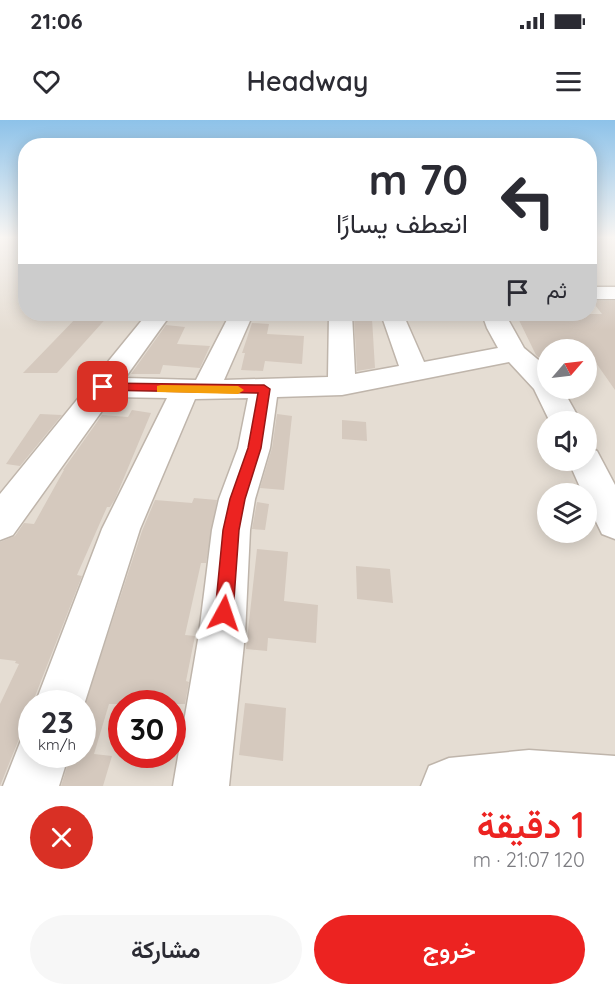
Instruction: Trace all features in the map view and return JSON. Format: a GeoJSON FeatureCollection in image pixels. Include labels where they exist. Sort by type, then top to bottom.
{"type":"FeatureCollection","features":[{"type":"Feature","properties":{"kind":"street"},"geometry":{"type":"LineString","coordinates":[[597,293],[615,293]]}},
{"type":"Feature","properties":{"kind":"street"},"geometry":{"type":"LineString","coordinates":[[0,523],[154,321]]}},
{"type":"Feature","properties":{"kind":"street"},"geometry":{"type":"LineString","coordinates":[[65,690],[121,529],[195,390],[237,321]]}},
{"type":"Feature","properties":{"kind":"street"},"geometry":{"type":"LineString","coordinates":[[340,321],[342,386]]}},
{"type":"Feature","properties":{"kind":"street"},"geometry":{"type":"LineString","coordinates":[[395,321],[415,372]]}},
{"type":"Feature","properties":{"kind":"street"},"geometry":{"type":"LineString","coordinates":[[496,321],[514,353],[537,374]]}},
{"type":"Feature","properties":{"kind":"street"},"geometry":{"type":"LineString","coordinates":[[103,387],[195,390],[342,386],[514,353]]}},
{"type":"Feature","properties":{"kind":"street"},"geometry":{"type":"LineString","coordinates":[[201,786],[222,634],[231,530],[237,499],[254,448],[264,389]]}},
{"type":"Feature","properties":{"kind":"street"},"geometry":{"type":"LineString","coordinates":[[590,471],[615,522]]}},
{"type":"Feature","properties":{"kind":"street"},"geometry":{"type":"LineString","coordinates":[[31,786],[37,768]]}},
{"type":"Feature","properties":{"kind":"street"},"geometry":{"type":"LineString","coordinates":[[449,786],[529,777],[615,784]]}},
{"type":"Feature","properties":{"kind":"shaded area"},"geometry":{"type":"Polygon","coordinates":[[[0,268],[18,268],[18,321],[597,321],[597,268],[615,268],[615,786],[0,786],[0,268]]]}},
{"type":"Feature","properties":{"kind":"building"},"geometry":{"type":"Polygon","coordinates":[[[597,301],[615,301],[615,390],[597,364],[597,339],[537,339],[537,356],[519,321],[597,321],[597,314],[602,314],[597,308],[597,301]]]}},
{"type":"Feature","properties":{"kind":"building"},"geometry":{"type":"Polygon","coordinates":[[[73,321],[104,321],[57,373],[23,373],[73,321]]]}},
{"type":"Feature","properties":{"kind":"building"},"geometry":{"type":"Polygon","coordinates":[[[354,321],[372,321],[375,368],[357,371],[354,321]]]}},
{"type":"Feature","properties":{"kind":"building"},"geometry":{"type":"Polygon","coordinates":[[[252,323],[269,324],[267,334],[304,336],[302,364],[265,361],[263,371],[241,370],[245,353],[242,353],[252,323]]]}},
{"type":"Feature","properties":{"kind":"building"},"geometry":{"type":"Polygon","coordinates":[[[166,325],[185,327],[177,344],[210,346],[200,368],[163,365],[160,374],[131,374],[166,325]]]}},
{"type":"Feature","properties":{"kind":"building"},"geometry":{"type":"Polygon","coordinates":[[[132,410],[151,413],[115,499],[110,507],[107,507],[77,575],[82,576],[37,690],[18,690],[18,741],[0,786],[0,704],[19,664],[15,663],[16,661],[0,659],[0,542],[15,536],[24,523],[34,524],[63,470],[102,415],[128,417],[132,410]]]}},
{"type":"Feature","properties":{"kind":"building"},"geometry":{"type":"Polygon","coordinates":[[[40,414],[62,415],[20,466],[6,464],[40,414]]]}},
{"type":"Feature","properties":{"kind":"building"},"geometry":{"type":"Polygon","coordinates":[[[277,414],[292,416],[284,490],[260,488],[272,448],[277,414]]]}},
{"type":"Feature","properties":{"kind":"building"},"geometry":{"type":"Polygon","coordinates":[[[342,420],[366,422],[367,441],[342,439],[342,420]]]}},
{"type":"Feature","properties":{"kind":"building"},"geometry":{"type":"Polygon","coordinates":[[[194,498],[217,500],[206,563],[201,563],[185,635],[195,636],[186,681],[189,682],[186,698],[186,690],[108,690],[108,707],[96,747],[96,690],[90,690],[142,531],[155,500],[192,503],[194,498]]]}},
{"type":"Feature","properties":{"kind":"building"},"geometry":{"type":"Polygon","coordinates":[[[257,502],[269,504],[265,530],[252,529],[257,502]]]}},
{"type":"Feature","properties":{"kind":"building"},"geometry":{"type":"Polygon","coordinates":[[[257,549],[288,552],[284,601],[318,605],[316,643],[268,638],[267,651],[246,649],[257,549]]]}},
{"type":"Feature","properties":{"kind":"building"},"geometry":{"type":"Polygon","coordinates":[[[356,566],[390,569],[393,603],[357,599],[356,566]]]}},
{"type":"Feature","properties":{"kind":"building"},"geometry":{"type":"Polygon","coordinates":[[[245,703],[286,708],[283,761],[239,755],[245,703]]]}},
{"type":"Feature","properties":{"kind":"building"},"geometry":{"type":"Polygon","coordinates":[[[96,754],[108,756],[108,768],[103,786],[61,786],[67,768],[96,768],[96,754]]]}},
{"type":"Feature","properties":{"kind":"slow traffic"},"geometry":{"type":"LineString","coordinates":[[161,389],[238,390]]}},
{"type":"Feature","properties":{"kind":"route"},"geometry":{"type":"LineString","coordinates":[[103,387],[185,390],[264,389],[254,448],[237,499],[231,530],[224,613]]}}]}
